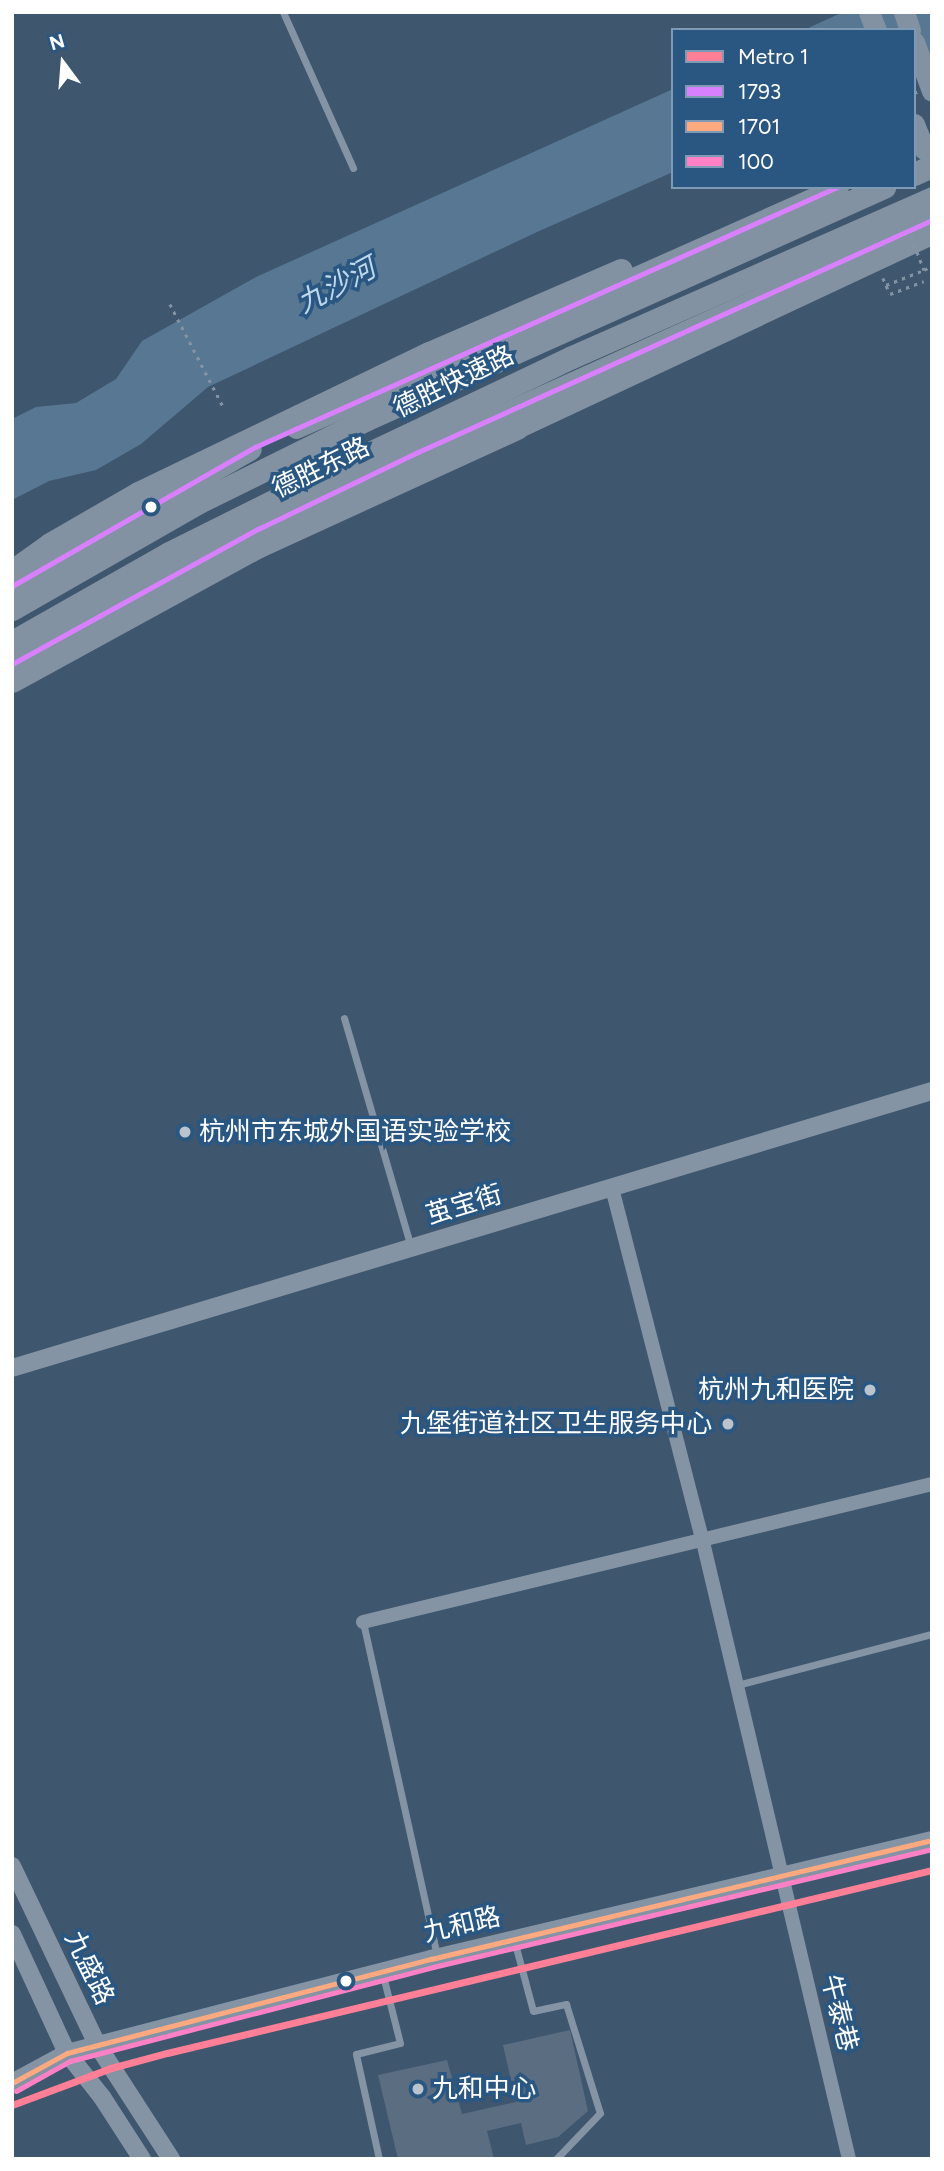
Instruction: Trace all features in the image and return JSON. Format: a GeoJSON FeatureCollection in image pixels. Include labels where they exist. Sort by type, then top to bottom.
{"type":"FeatureCollection","features":[{"type":"Feature","properties":{"kind":"highway"},"geometry":{"type":"LineString","coordinates":[[916,170],[925,154]]}},
{"type":"Feature","properties":{"kind":"highway","name":"德胜快速路"},"geometry":{"type":"LineString","coordinates":[[12,609],[199,502],[355,425],[880,189]]}},
{"type":"Feature","properties":{"kind":"highway","name":"德胜快速路"},"geometry":{"type":"LineString","coordinates":[[12,642],[169,553],[372,452],[572,357],[932,198]]}},
{"type":"Feature","properties":{"kind":"highway"},"geometry":{"type":"LineString","coordinates":[[12,570],[50,544],[162,481],[429,353],[621,270]]}},
{"type":"Feature","properties":{"kind":"highway"},"geometry":{"type":"LineString","coordinates":[[12,681],[259,546],[404,477],[517,428]]}},
{"type":"Feature","properties":{"kind":"main road"},"geometry":{"type":"LineString","coordinates":[[916,49],[927,89]]}},
{"type":"Feature","properties":{"kind":"main road"},"geometry":{"type":"LineString","coordinates":[[916,129],[925,154]]}},
{"type":"Feature","properties":{"kind":"main road","name":"德胜东路"},"geometry":{"type":"LineString","coordinates":[[12,586],[255,447],[834,189]]}},
{"type":"Feature","properties":{"kind":"main road"},"geometry":{"type":"LineString","coordinates":[[621,270],[772,217]]}},
{"type":"Feature","properties":{"kind":"main road","name":"德胜东路"},"geometry":{"type":"LineString","coordinates":[[12,664],[258,529],[418,452],[932,220]]}},
{"type":"Feature","properties":{"kind":"main road"},"geometry":{"type":"LineString","coordinates":[[517,428],[932,234]]}},
{"type":"Feature","properties":{"kind":"street","name":"茧宝街"},"geometry":{"type":"LineString","coordinates":[[12,1368],[932,1091]]}},
{"type":"Feature","properties":{"kind":"street","name":"牛泰巷"},"geometry":{"type":"LineString","coordinates":[[612,1188],[704,1542],[849,2159]]}},
{"type":"Feature","properties":{"kind":"street"},"geometry":{"type":"LineString","coordinates":[[363,1622],[704,1542],[932,1484]]}},
{"type":"Feature","properties":{"kind":"street","name":"九和路"},"geometry":{"type":"LineString","coordinates":[[12,2083],[67,2053],[437,1957],[781,1878],[932,1840]]}},
{"type":"Feature","properties":{"kind":"street","name":"九盛路"},"geometry":{"type":"LineString","coordinates":[[12,1866],[98,2046],[172,2159]]}},
{"type":"Feature","properties":{"kind":"street"},"geometry":{"type":"LineString","coordinates":[[12,1934],[67,2053],[102,2097],[142,2159]]}},
{"type":"Feature","properties":{"kind":"lane"},"geometry":{"type":"LineString","coordinates":[[283,12],[353,168]]}},
{"type":"Feature","properties":{"kind":"lane"},"geometry":{"type":"LineString","coordinates":[[344,1018],[412,1248]]}},
{"type":"Feature","properties":{"kind":"lane"},"geometry":{"type":"LineString","coordinates":[[363,1622],[437,1957]]}},
{"type":"Feature","properties":{"kind":"lane"},"geometry":{"type":"LineString","coordinates":[[736,1685],[932,1634]]}},
{"type":"Feature","properties":{"kind":"lane"},"geometry":{"type":"LineString","coordinates":[[514,1940],[533,2011],[566,2004],[600,2113],[556,2159]]}},
{"type":"Feature","properties":{"kind":"lane"},"geometry":{"type":"LineString","coordinates":[[379,2159],[356,2054],[400,2042],[382,1972]]}},
{"type":"Feature","properties":{"kind":"path"},"geometry":{"type":"LineString","coordinates":[[905,222],[924,270]]}},
{"type":"Feature","properties":{"kind":"path"},"geometry":{"type":"LineString","coordinates":[[886,285],[932,267]]}},
{"type":"Feature","properties":{"kind":"path"},"geometry":{"type":"LineString","coordinates":[[883,278],[890,293],[924,281]]}},
{"type":"Feature","properties":{"kind":"path"},"geometry":{"type":"LineString","coordinates":[[170,304],[224,408]]}},
{"type":"Feature","properties":{"kind":"water"},"geometry":{"type":"Polygon","coordinates":[[[843,12],[932,12],[932,57],[916,64],[916,28],[808,28],[843,12]]]}},
{"type":"Feature","properties":{"kind":"water","name":"九沙河"},"geometry":{"type":"Polygon","coordinates":[[[671,90],[671,173],[537,232],[208,387],[141,444],[96,470],[49,481],[12,500],[12,419],[36,407],[76,403],[116,379],[142,341],[256,277],[671,90]]]}},
{"type":"Feature","properties":{"kind":"building","name":"九和中心"},"geometry":{"type":"Polygon","coordinates":[[[570,2030],[588,2111],[558,2137],[526,2145],[521,2123],[487,2131],[494,2159],[398,2159],[378,2075],[447,2060],[462,2114],[516,2102],[503,2045],[570,2030]]]}},
{"type":"Feature","properties":{"kind":"metro line","name":"1"},"geometry":{"type":"LineString","coordinates":[[12,2105],[111,2068],[167,2053],[932,1870]]}},
{"type":"Feature","properties":{"kind":"transit line","name":"1793"},"geometry":{"type":"LineString","coordinates":[[12,586],[255,447],[833,189]]}},
{"type":"Feature","properties":{"kind":"transit line","name":"1793"},"geometry":{"type":"LineString","coordinates":[[12,664],[258,529],[418,452],[932,220]]}},
{"type":"Feature","properties":{"kind":"transit line","name":"1701"},"geometry":{"type":"LineString","coordinates":[[12,2083],[67,2053],[431,1959],[932,1840]]}},
{"type":"Feature","properties":{"kind":"transit line","name":"100"},"geometry":{"type":"LineString","coordinates":[[16,2091],[70,2061],[433,1967],[932,1849]]}},
{"type":"Feature","properties":{"kind":"place","name":"杭州市东城外国语实验学校"},"geometry":{"type":"Point","coordinates":[185,1132]}},
{"type":"Feature","properties":{"kind":"place","name":"杭州九和医院"},"geometry":{"type":"Point","coordinates":[870,1390]}},
{"type":"Feature","properties":{"kind":"place","name":"九堡街道社区卫生服务中心"},"geometry":{"type":"Point","coordinates":[728,1424]}},
{"type":"Feature","properties":{"kind":"place","name":"九和中心"},"geometry":{"type":"Point","coordinates":[418,2089]}}]}
